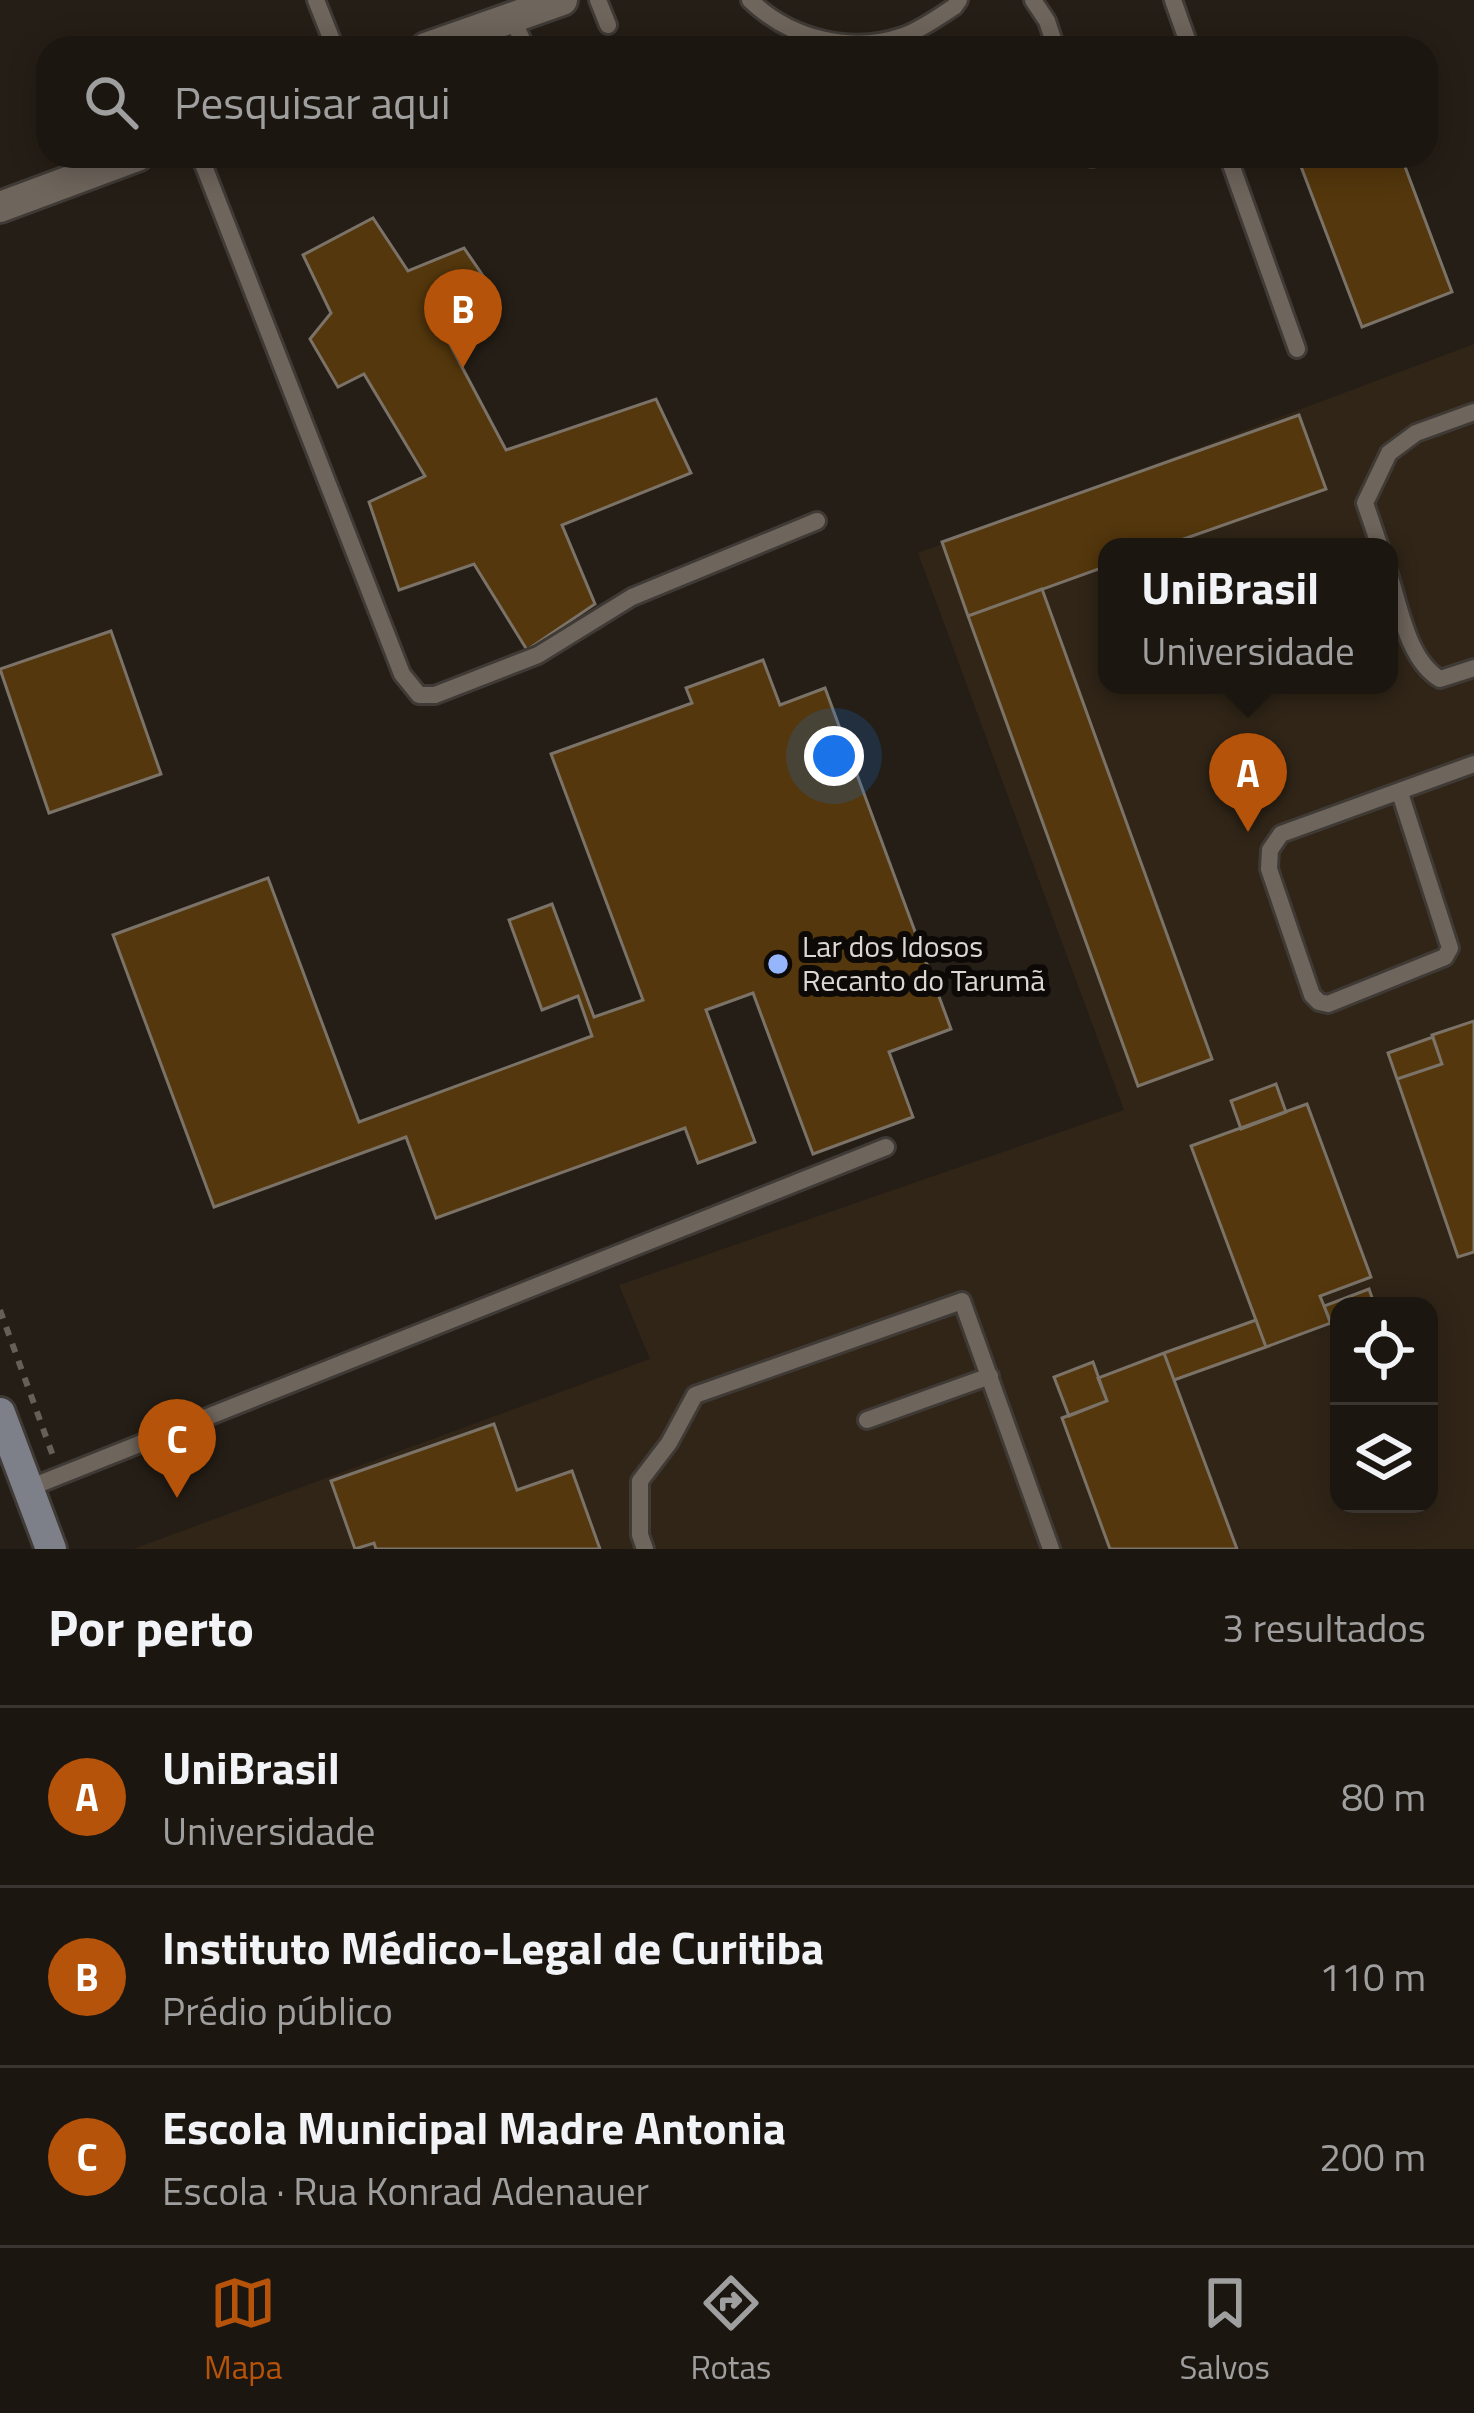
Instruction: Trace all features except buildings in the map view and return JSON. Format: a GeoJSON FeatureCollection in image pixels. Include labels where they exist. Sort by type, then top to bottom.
{"type":"FeatureCollection","features":[{"type":"Feature","properties":{"kind":"main road"},"geometry":{"type":"LineString","coordinates":[[0,1413],[51,1549]]}},
{"type":"Feature","properties":{"kind":"street"},"geometry":{"type":"LineString","coordinates":[[460,36],[562,0]]}},
{"type":"Feature","properties":{"kind":"street"},"geometry":{"type":"LineString","coordinates":[[0,207],[105,168]]}},
{"type":"Feature","properties":{"kind":"lane"},"geometry":{"type":"LineString","coordinates":[[316,0],[330,36]]}},
{"type":"Feature","properties":{"kind":"lane"},"geometry":{"type":"LineString","coordinates":[[598,0],[608,25]]}},
{"type":"Feature","properties":{"kind":"lane"},"geometry":{"type":"LineString","coordinates":[[750,0],[795,31],[814,36]]}},
{"type":"Feature","properties":{"kind":"lane"},"geometry":{"type":"LineString","coordinates":[[905,36],[959,0]]}},
{"type":"Feature","properties":{"kind":"lane"},"geometry":{"type":"LineString","coordinates":[[1033,0],[1052,36]]}},
{"type":"Feature","properties":{"kind":"lane"},"geometry":{"type":"LineString","coordinates":[[1173,0],[1186,36]]}},
{"type":"Feature","properties":{"kind":"lane"},"geometry":{"type":"LineString","coordinates":[[512,18],[520,36]]}},
{"type":"Feature","properties":{"kind":"lane"},"geometry":{"type":"LineString","coordinates":[[205,168],[402,674],[419,695],[435,695],[538,655],[632,597],[817,521]]}},
{"type":"Feature","properties":{"kind":"lane"},"geometry":{"type":"LineString","coordinates":[[1232,168],[1297,350]]}},
{"type":"Feature","properties":{"kind":"lane"},"geometry":{"type":"LineString","coordinates":[[1377,538],[1365,503],[1389,453],[1416,433],[1474,412]]}},
{"type":"Feature","properties":{"kind":"lane"},"geometry":{"type":"LineString","coordinates":[[1398,601],[1426,671],[1440,679],[1474,668]]}},
{"type":"Feature","properties":{"kind":"lane"},"geometry":{"type":"LineString","coordinates":[[1400,793],[1450,948],[1445,957],[1411,972],[1328,1004],[1319,1002],[1312,995],[1269,868],[1270,850],[1281,834],[1474,764]]}},
{"type":"Feature","properties":{"kind":"lane"},"geometry":{"type":"LineString","coordinates":[[28,1489],[886,1147]]}},
{"type":"Feature","properties":{"kind":"lane"},"geometry":{"type":"LineString","coordinates":[[645,1549],[640,1535],[640,1481],[669,1443],[695,1395],[962,1300],[1051,1549]]}},
{"type":"Feature","properties":{"kind":"lane"},"geometry":{"type":"LineString","coordinates":[[867,1420],[990,1376]]}},
{"type":"Feature","properties":{"kind":"path"},"geometry":{"type":"LineString","coordinates":[[0,1310],[61,1475]]}},
{"type":"Feature","properties":{"kind":"shaded area"},"geometry":{"type":"Polygon","coordinates":[[[1474,344],[1474,1549],[133,1549],[650,1359],[619,1285],[1124,1110],[918,553],[1474,344]]]}},
{"type":"Feature","properties":{"kind":"place","name":"Instituto Médico-Legal de Curitiba"},"geometry":{"type":"Point","coordinates":[463,368]}},
{"type":"Feature","properties":{"kind":"place","name":"UniBrasil"},"geometry":{"type":"Point","coordinates":[1248,832]}},
{"type":"Feature","properties":{"kind":"place","name":"Lar dos Idosos Recanto do Tarumã"},"geometry":{"type":"Point","coordinates":[778,964]}},
{"type":"Feature","properties":{"kind":"place","name":"Escola Municipal Madre Antonia"},"geometry":{"type":"Point","coordinates":[177,1498]}}]}
